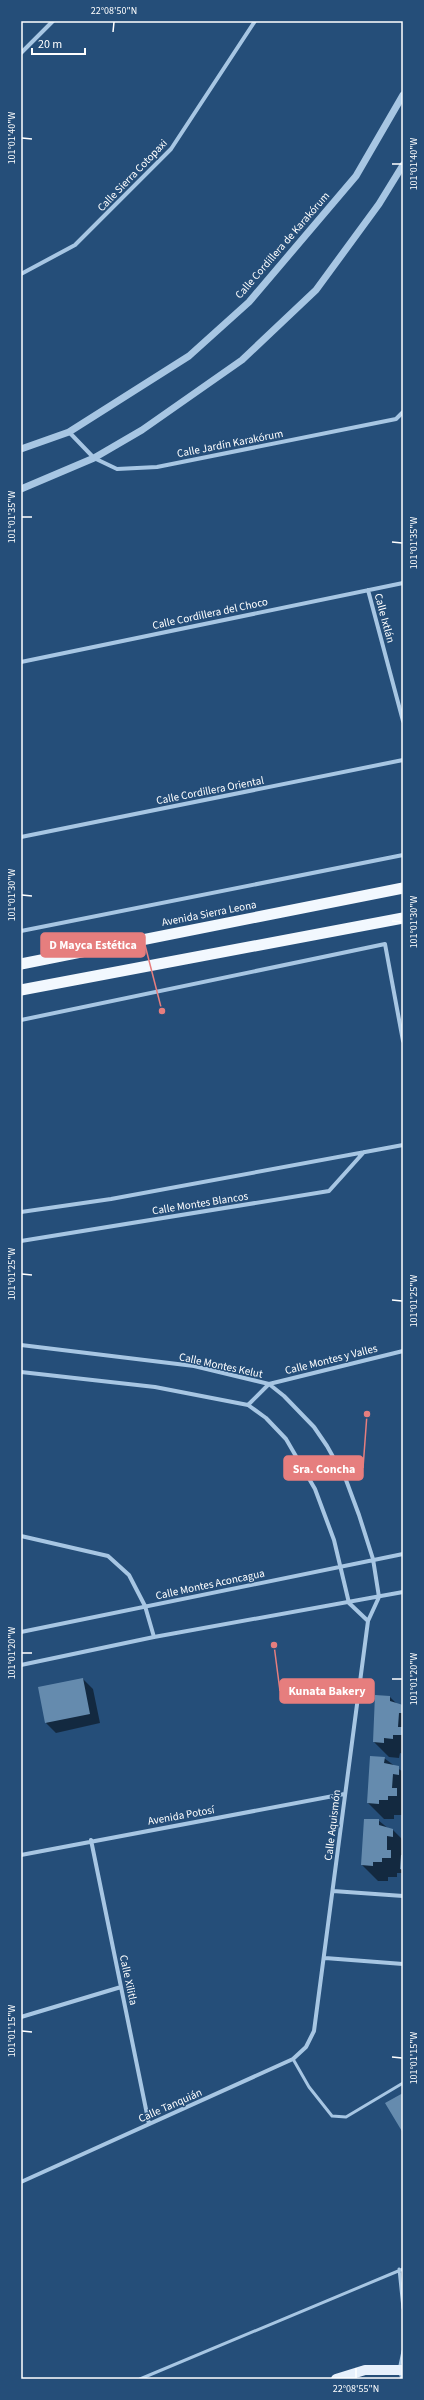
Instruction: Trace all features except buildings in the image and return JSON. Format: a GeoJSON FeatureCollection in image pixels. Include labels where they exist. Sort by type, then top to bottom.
{"type":"FeatureCollection","features":[{"type":"Feature","properties":{"kind":"highway","name":"Avenida Sierra Leona"},"geometry":{"type":"LineString","coordinates":[[21,964],[403,888]]}},
{"type":"Feature","properties":{"kind":"highway"},"geometry":{"type":"LineString","coordinates":[[21,990],[403,918]]}},
{"type":"Feature","properties":{"kind":"main road"},"geometry":{"type":"LineString","coordinates":[[336,2379],[365,2370],[401,2373]]}},
{"type":"Feature","properties":{"kind":"street"},"geometry":{"type":"LineString","coordinates":[[21,54],[53,21]]}},
{"type":"Feature","properties":{"kind":"street","name":"Calle Sierra Cotopaxi"},"geometry":{"type":"LineString","coordinates":[[21,274],[75,245],[171,149],[255,21]]}},
{"type":"Feature","properties":{"kind":"street","name":"Calle Cordillera de Karakórum"},"geometry":{"type":"LineString","coordinates":[[21,449],[69,432],[188,356],[249,302],[356,176],[403,95]]}},
{"type":"Feature","properties":{"kind":"street"},"geometry":{"type":"LineString","coordinates":[[21,489],[94,458],[142,430],[242,360],[316,290],[379,204],[403,165]]}},
{"type":"Feature","properties":{"kind":"street","name":"Calle Jardín Karakórum"},"geometry":{"type":"LineString","coordinates":[[69,432],[94,458],[116,469],[157,467],[396,419],[403,412]]}},
{"type":"Feature","properties":{"kind":"street","name":"Calle Cordillera del Choco"},"geometry":{"type":"LineString","coordinates":[[21,662],[403,583]]}},
{"type":"Feature","properties":{"kind":"street","name":"Calle Ixtlán"},"geometry":{"type":"LineString","coordinates":[[368,590],[403,721]]}},
{"type":"Feature","properties":{"kind":"street","name":"Calle Cordillera Oriental"},"geometry":{"type":"LineString","coordinates":[[21,837],[403,760]]}},
{"type":"Feature","properties":{"kind":"street","name":"Avenida Sierra Leona"},"geometry":{"type":"LineString","coordinates":[[21,931],[403,856]]}},
{"type":"Feature","properties":{"kind":"street"},"geometry":{"type":"LineString","coordinates":[[21,1020],[385,944],[403,1041]]}},
{"type":"Feature","properties":{"kind":"street","name":"Calle Montes Blancos"},"geometry":{"type":"LineString","coordinates":[[21,1212],[111,1199],[403,1145]]}},
{"type":"Feature","properties":{"kind":"street","name":"Calle Montes Blancos"},"geometry":{"type":"LineString","coordinates":[[21,1241],[330,1191],[364,1152]]}},
{"type":"Feature","properties":{"kind":"street","name":"Calle Montes Kelut"},"geometry":{"type":"LineString","coordinates":[[21,1345],[194,1366],[268,1384],[284,1396],[314,1427],[346,1480],[373,1559],[379,1597]]}},
{"type":"Feature","properties":{"kind":"street","name":"Calle Montes y Valles"},"geometry":{"type":"LineString","coordinates":[[268,1384],[403,1351]]}},
{"type":"Feature","properties":{"kind":"street"},"geometry":{"type":"LineString","coordinates":[[21,1372],[155,1387],[248,1405],[266,1418],[286,1439],[315,1489],[334,1540],[339,1566],[349,1602],[368,1621]]}},
{"type":"Feature","properties":{"kind":"street"},"geometry":{"type":"LineString","coordinates":[[248,1405],[268,1384]]}},
{"type":"Feature","properties":{"kind":"street"},"geometry":{"type":"LineString","coordinates":[[21,1536],[108,1556],[129,1575],[145,1606],[154,1637]]}},
{"type":"Feature","properties":{"kind":"street","name":"Calle Montes Aconcagua"},"geometry":{"type":"LineString","coordinates":[[21,1632],[403,1554]]}},
{"type":"Feature","properties":{"kind":"street"},"geometry":{"type":"LineString","coordinates":[[21,1665],[154,1637],[403,1592]]}},
{"type":"Feature","properties":{"kind":"street","name":"Calle Aquismón"},"geometry":{"type":"LineString","coordinates":[[314,2031],[325,1958],[344,1794],[368,1621],[379,1597]]}},
{"type":"Feature","properties":{"kind":"street","name":"Avenida Potosí"},"geometry":{"type":"LineString","coordinates":[[21,1855],[91,1840],[344,1794]]}},
{"type":"Feature","properties":{"kind":"street","name":"Calle Xilitla"},"geometry":{"type":"LineString","coordinates":[[91,1840],[149,2124]]}},
{"type":"Feature","properties":{"kind":"street"},"geometry":{"type":"LineString","coordinates":[[333,1891],[403,1896]]}},
{"type":"Feature","properties":{"kind":"street"},"geometry":{"type":"LineString","coordinates":[[325,1958],[403,1964]]}},
{"type":"Feature","properties":{"kind":"street"},"geometry":{"type":"LineString","coordinates":[[21,2017],[121,1987]]}},
{"type":"Feature","properties":{"kind":"street","name":"Calle Tanquián"},"geometry":{"type":"LineString","coordinates":[[21,2182],[293,2059],[306,2047],[314,2031]]}},
{"type":"Feature","properties":{"kind":"lane"},"geometry":{"type":"LineString","coordinates":[[293,2059],[309,2087],[332,2116],[346,2117],[403,2083]]}},
{"type":"Feature","properties":{"kind":"lane"},"geometry":{"type":"LineString","coordinates":[[140,2379],[401,2269],[403,2308]]}},
{"type":"Feature","properties":{"kind":"lane"},"geometry":{"type":"LineString","coordinates":[[401,2373],[403,2351]]}},
{"type":"Feature","properties":{"kind":"place","name":"D Mayca Estética"},"geometry":{"type":"Point","coordinates":[162,1011]}},
{"type":"Feature","properties":{"kind":"place","name":"Sra. Concha"},"geometry":{"type":"Point","coordinates":[367,1414]}},
{"type":"Feature","properties":{"kind":"place","name":"Kunata Bakery"},"geometry":{"type":"Point","coordinates":[274,1645]}}]}
